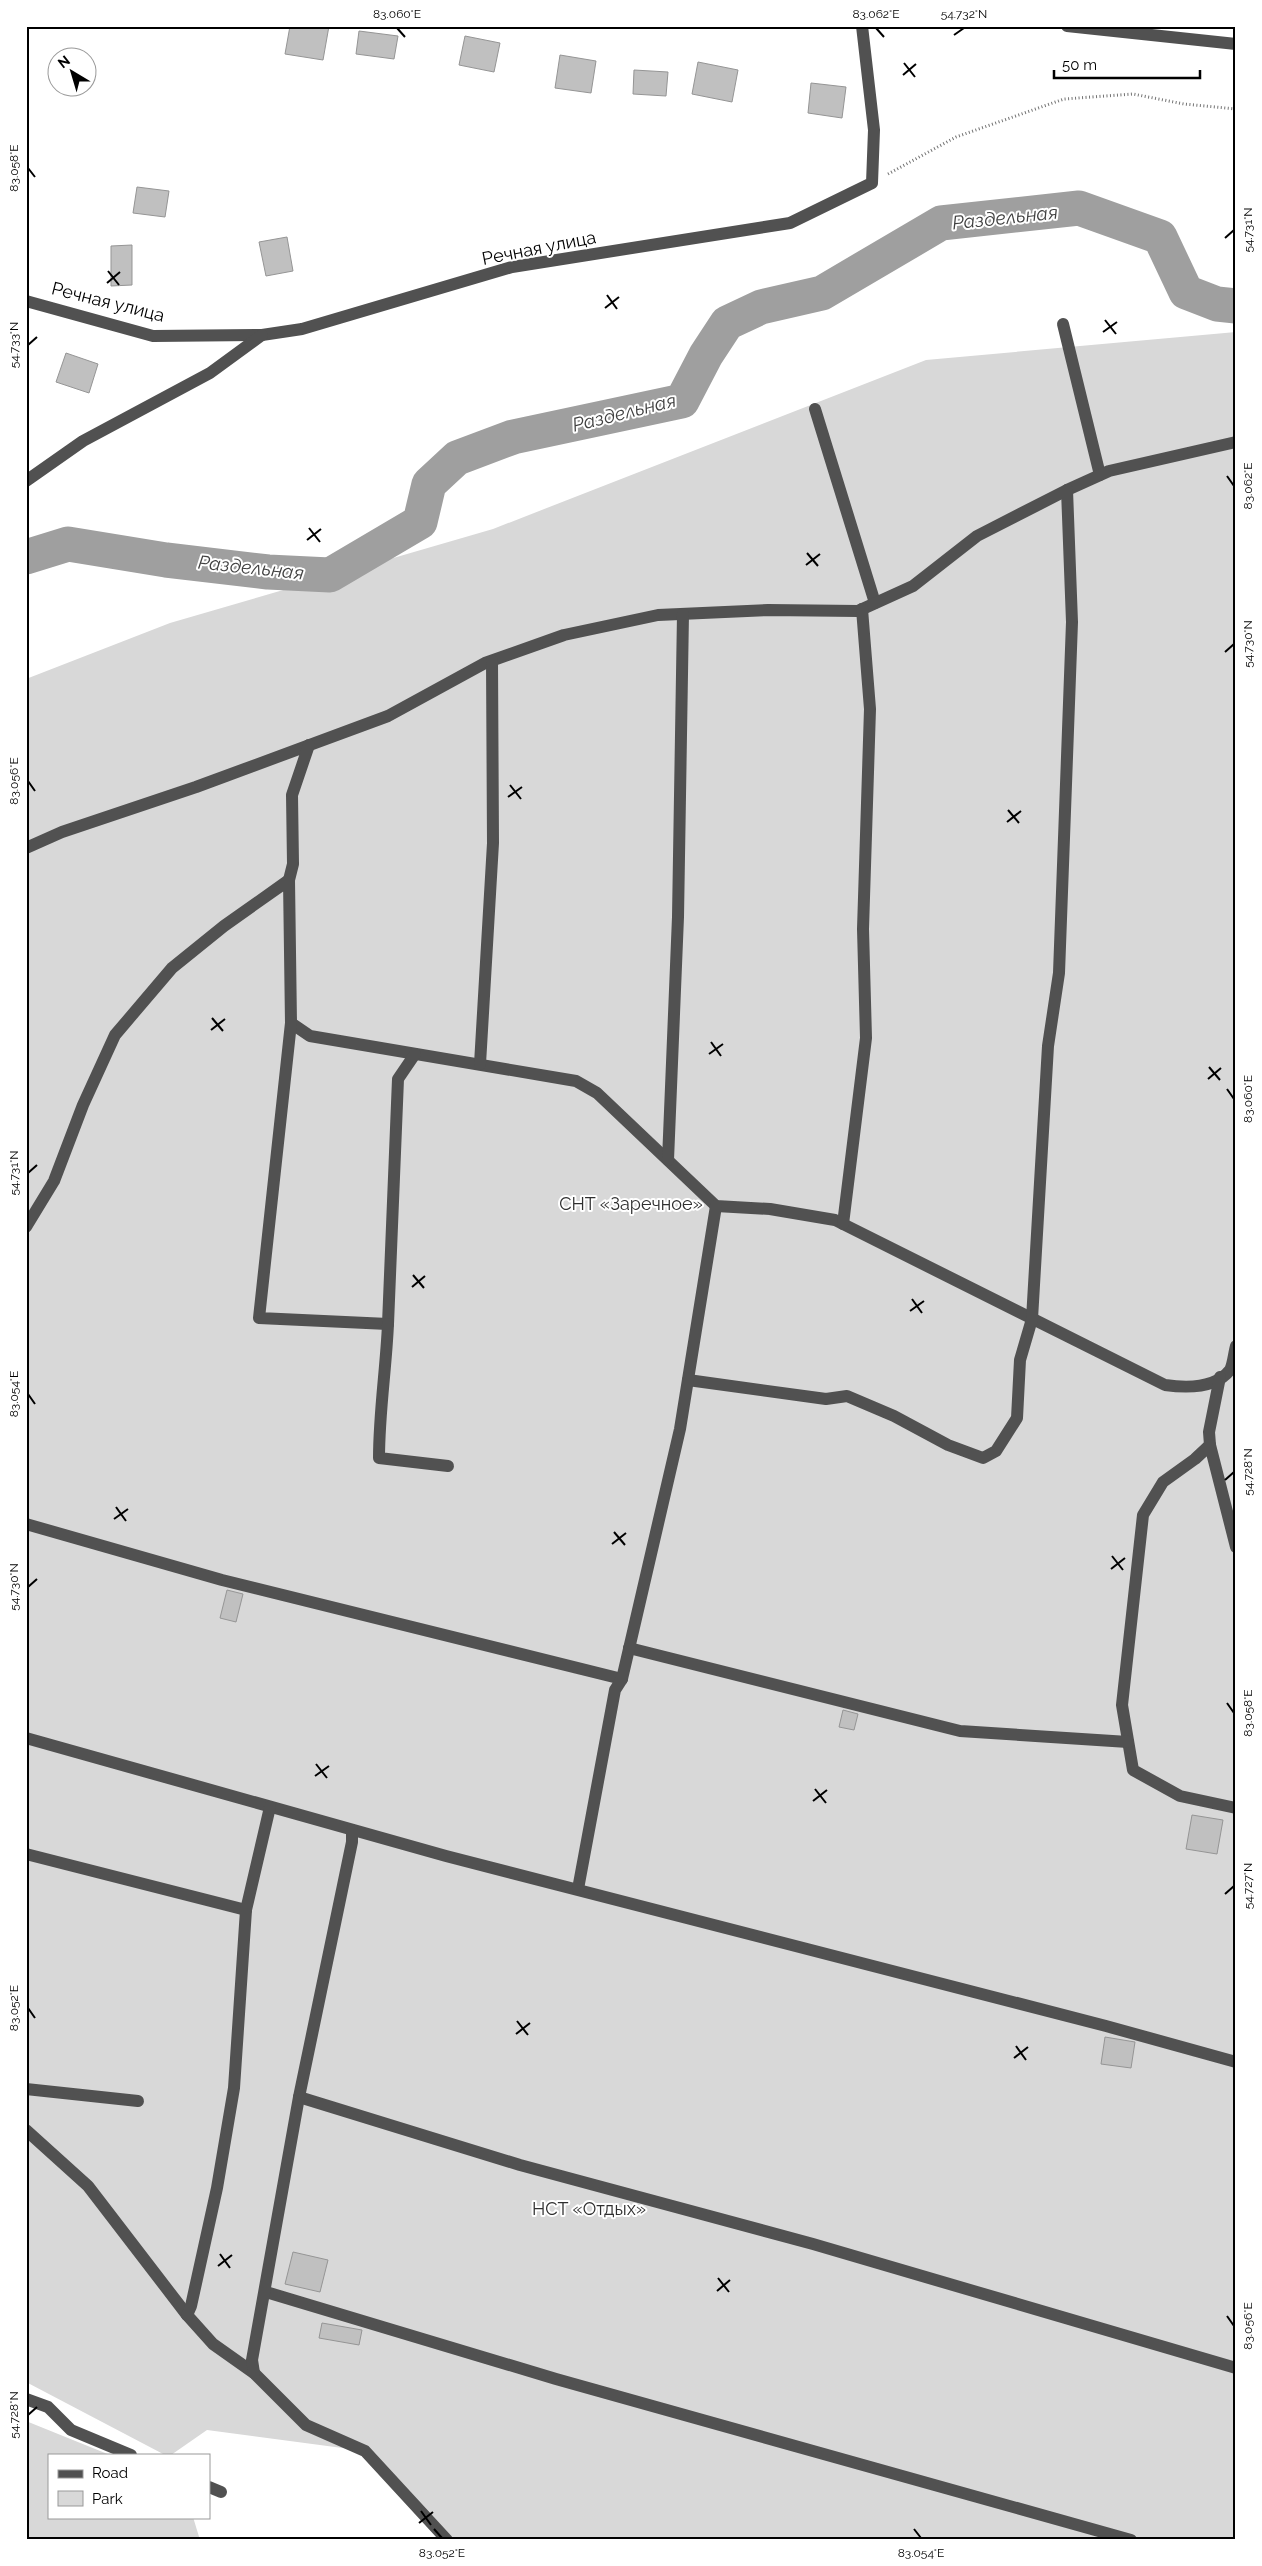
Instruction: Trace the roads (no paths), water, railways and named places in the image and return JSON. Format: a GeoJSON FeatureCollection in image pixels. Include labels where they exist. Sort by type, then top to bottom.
{"type":"FeatureCollection","features":[{"type":"Feature","properties":{"kind":"street","name":"Речная улица"},"geometry":{"type":"LineString","coordinates":[[26,301],[153,336],[262,335],[302,329],[512,268],[790,224],[872,183],[874,130],[862,26]]}},
{"type":"Feature","properties":{"kind":"street"},"geometry":{"type":"LineString","coordinates":[[1067,26],[1236,44]]}},
{"type":"Feature","properties":{"kind":"street"},"geometry":{"type":"LineString","coordinates":[[1063,324],[1100,475]]}},
{"type":"Feature","properties":{"kind":"street"},"geometry":{"type":"LineString","coordinates":[[26,481],[83,441],[210,373],[262,335]]}},
{"type":"Feature","properties":{"kind":"street"},"geometry":{"type":"LineString","coordinates":[[816,409],[876,603]]}},
{"type":"Feature","properties":{"kind":"street"},"geometry":{"type":"LineString","coordinates":[[26,848],[62,832],[388,716],[492,661],[564,635],[658,615],[768,610],[858,611],[913,586],[977,536],[1100,475],[1236,442]]}},
{"type":"Feature","properties":{"kind":"street"},"geometry":{"type":"LineString","coordinates":[[688,1380],[826,1399],[847,1396],[894,1416],[948,1445],[983,1458],[996,1451],[1016,1418],[1020,1360],[1032,1319],[1048,1046],[1059,973],[1072,622],[1067,490]]}},
{"type":"Feature","properties":{"kind":"street"},"geometry":{"type":"LineString","coordinates":[[843,1224],[866,1038],[863,929],[870,709],[862,609]]}},
{"type":"Feature","properties":{"kind":"street"},"geometry":{"type":"LineString","coordinates":[[668,1160],[678,917],[683,614]]}},
{"type":"Feature","properties":{"kind":"street"},"geometry":{"type":"LineString","coordinates":[[480,1064],[494,843],[492,661]]}},
{"type":"Feature","properties":{"kind":"street"},"geometry":{"type":"LineString","coordinates":[[309,745],[292,795],[293,864],[289,880],[291,1023],[259,1318],[388,1324]]}},
{"type":"Feature","properties":{"kind":"street"},"geometry":{"type":"LineString","coordinates":[[26,1227],[54,1181],[83,1105],[114,1035],[172,968],[224,926],[289,880]]}},
{"type":"Feature","properties":{"kind":"street"},"geometry":{"type":"LineString","coordinates":[[291,1023],[310,1036],[576,1081],[597,1093],[716,1206],[770,1209],[835,1220],[1165,1385],[1185,1388],[1212,1383],[1230,1370],[1236,1346]]}},
{"type":"Feature","properties":{"kind":"street"},"geometry":{"type":"LineString","coordinates":[[415,1054],[398,1079],[388,1324],[379,1423],[379,1458],[448,1466]]}},
{"type":"Feature","properties":{"kind":"street"},"geometry":{"type":"LineString","coordinates":[[578,1889],[615,1690],[622,1679],[680,1429],[716,1206]]}},
{"type":"Feature","properties":{"kind":"street"},"geometry":{"type":"LineString","coordinates":[[1220,1377],[1209,1432],[1210,1445],[1236,1547]]}},
{"type":"Feature","properties":{"kind":"street"},"geometry":{"type":"LineString","coordinates":[[1210,1445],[1195,1459],[1163,1482],[1144,1515],[1122,1705],[1133,1770],[1180,1796],[1236,1808]]}},
{"type":"Feature","properties":{"kind":"street"},"geometry":{"type":"LineString","coordinates":[[26,1524],[222,1580],[622,1679]]}},
{"type":"Feature","properties":{"kind":"street"},"geometry":{"type":"LineString","coordinates":[[629,1648],[960,1732],[1128,1742]]}},
{"type":"Feature","properties":{"kind":"street"},"geometry":{"type":"LineString","coordinates":[[26,1738],[352,1830],[1106,2026],[1236,2062]]}},
{"type":"Feature","properties":{"kind":"street"},"geometry":{"type":"LineString","coordinates":[[187,2315],[191,2306],[218,2188],[234,2088],[246,1910],[270,1807]]}},
{"type":"Feature","properties":{"kind":"street"},"geometry":{"type":"LineString","coordinates":[[254,2373],[252,2360],[266,2292],[299,2097],[352,1842],[352,1830]]}},
{"type":"Feature","properties":{"kind":"street"},"geometry":{"type":"LineString","coordinates":[[26,1854],[246,1910]]}},
{"type":"Feature","properties":{"kind":"street"},"geometry":{"type":"LineString","coordinates":[[26,2089],[138,2101]]}},
{"type":"Feature","properties":{"kind":"street"},"geometry":{"type":"LineString","coordinates":[[299,2097],[520,2165],[813,2244],[1236,2368]]}},
{"type":"Feature","properties":{"kind":"street"},"geometry":{"type":"LineString","coordinates":[[26,2130],[88,2186],[187,2315],[214,2344],[254,2373],[306,2424],[365,2451],[447,2540]]}},
{"type":"Feature","properties":{"kind":"street"},"geometry":{"type":"LineString","coordinates":[[266,2292],[556,2379],[1131,2540]]}},
{"type":"Feature","properties":{"kind":"street"},"geometry":{"type":"LineString","coordinates":[[26,2399],[48,2407],[72,2430],[129,2454]]}},
{"type":"Feature","properties":{"kind":"waterway","name":"Раздельная"},"geometry":{"type":"LineString","coordinates":[[26,557],[68,544],[166,560],[268,572],[330,575],[420,522],[429,484],[457,458],[513,437],[682,401],[706,355],[727,323],[761,307],[822,293],[941,223],[1079,208],[1160,237],[1186,292],[1217,304],[1236,306]]}},
{"type":"Feature","properties":{"kind":"park label","name":"СНТ «Заречное»"},"geometry":{"type":"Point","coordinates":[631,1204]}},
{"type":"Feature","properties":{"kind":"park label","name":"НСТ «Отдых»"},"geometry":{"type":"Point","coordinates":[589,2209]}}]}
